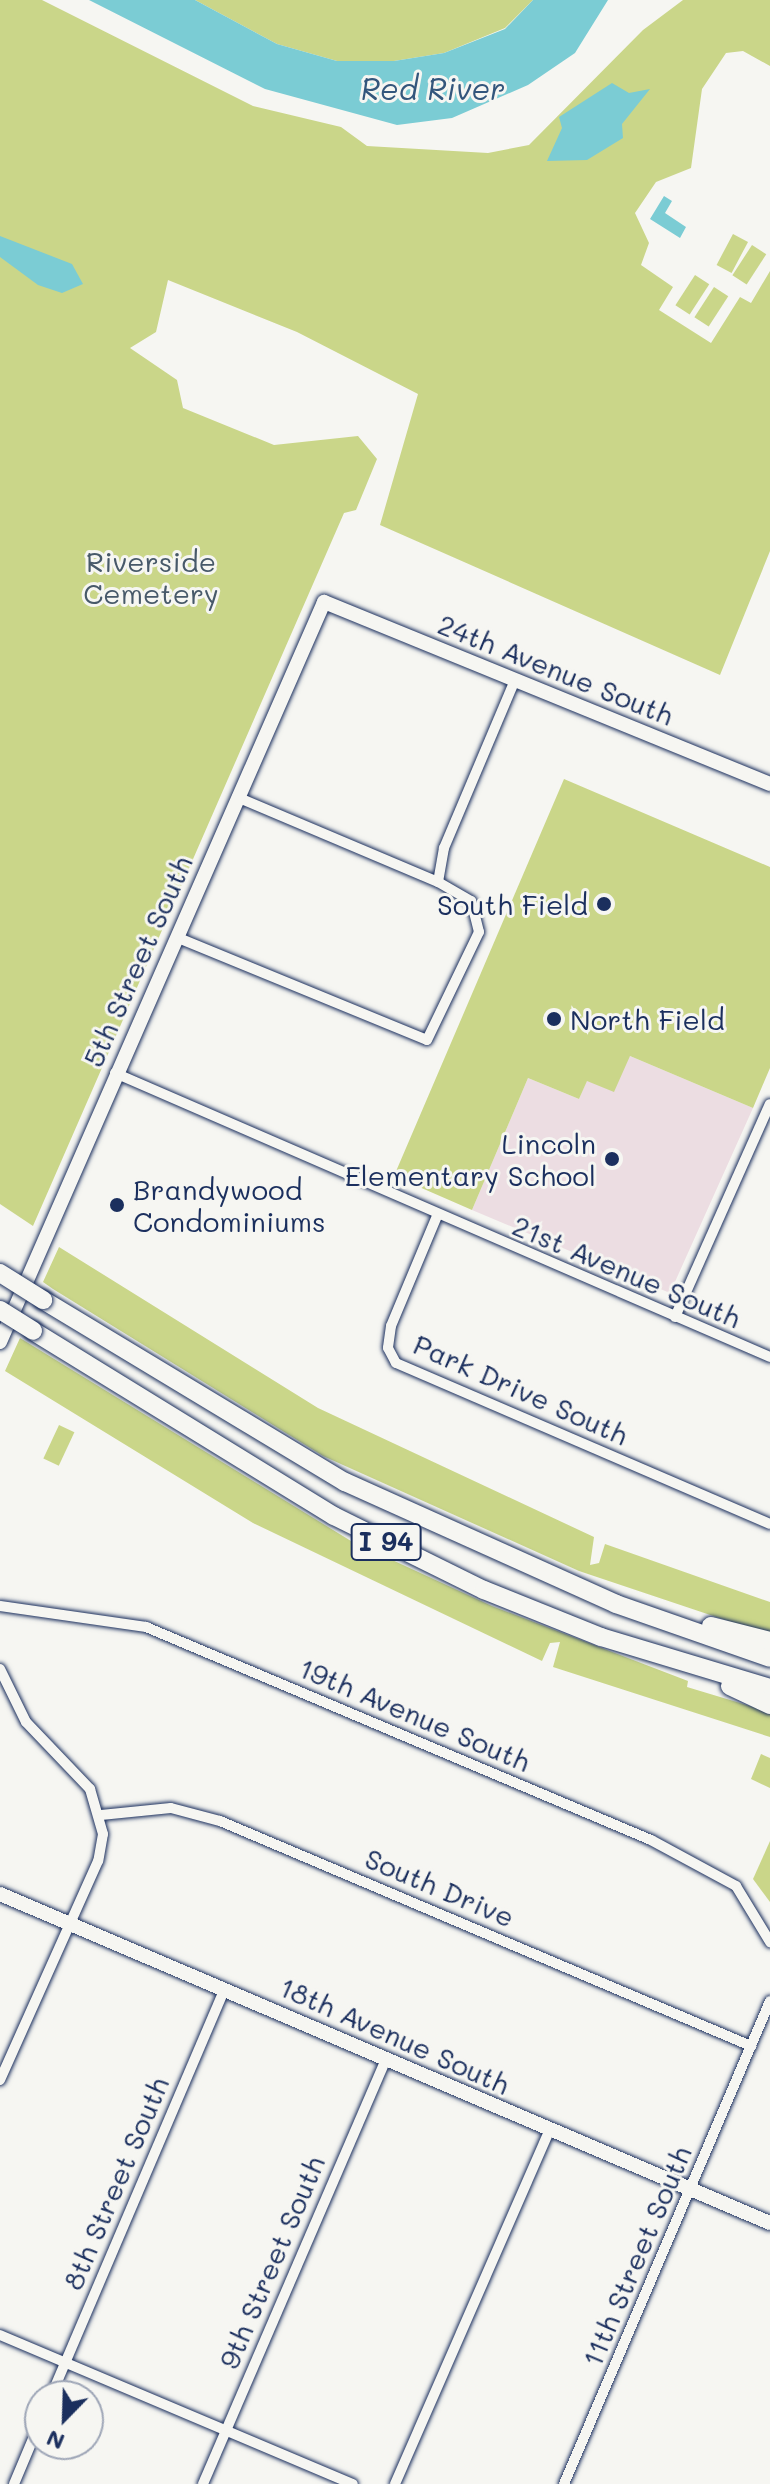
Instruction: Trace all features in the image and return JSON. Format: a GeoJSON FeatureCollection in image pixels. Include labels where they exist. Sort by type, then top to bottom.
{"type":"FeatureCollection","features":[{"type":"Feature","properties":{"kind":"highway","name":"I 94"},"geometry":{"type":"LineString","coordinates":[[0,1273],[345,1482],[573,1586],[770,1658]]}},
{"type":"Feature","properties":{"kind":"highway","name":"I 94"},"geometry":{"type":"LineString","coordinates":[[0,1310],[334,1516],[484,1590],[677,1660],[770,1688]]}},
{"type":"Feature","properties":{"kind":"highway"},"geometry":{"type":"LineString","coordinates":[[573,1586],[770,1641]]}},
{"type":"Feature","properties":{"kind":"highway"},"geometry":{"type":"LineString","coordinates":[[677,1660],[770,1705]]}},
{"type":"Feature","properties":{"kind":"street","name":"24th Avenue South"},"geometry":{"type":"LineString","coordinates":[[324,602],[770,784]]}},
{"type":"Feature","properties":{"kind":"street","name":"5th Street South"},"geometry":{"type":"LineString","coordinates":[[0,1342],[115,1073],[324,602]]}},
{"type":"Feature","properties":{"kind":"street"},"geometry":{"type":"LineString","coordinates":[[438,882],[444,848],[514,682]]}},
{"type":"Feature","properties":{"kind":"street"},"geometry":{"type":"LineString","coordinates":[[176,937],[423,1039],[436,1032],[479,932],[471,901],[438,882],[237,797]]}},
{"type":"Feature","properties":{"kind":"street","name":"21st Avenue South"},"geometry":{"type":"LineString","coordinates":[[115,1073],[437,1216],[770,1357]]}},
{"type":"Feature","properties":{"kind":"street"},"geometry":{"type":"LineString","coordinates":[[675,1317],[770,1104]]}},
{"type":"Feature","properties":{"kind":"street","name":"Park Drive South"},"geometry":{"type":"LineString","coordinates":[[437,1216],[391,1326],[388,1348],[396,1363],[770,1524]]}},
{"type":"Feature","properties":{"kind":"street","name":"19th Avenue South"},"geometry":{"type":"LineString","coordinates":[[0,1608],[146,1627],[651,1840],[736,1886],[770,1942]]}},
{"type":"Feature","properties":{"kind":"street"},"geometry":{"type":"LineString","coordinates":[[0,1669],[26,1722],[90,1789],[101,1815],[98,1861],[0,2080]]}},
{"type":"Feature","properties":{"kind":"street","name":"South Drive"},"geometry":{"type":"LineString","coordinates":[[101,1815],[171,1808],[220,1821],[751,2046]]}},
{"type":"Feature","properties":{"kind":"street","name":"18th Avenue South"},"geometry":{"type":"LineString","coordinates":[[0,1894],[770,2223]]}},
{"type":"Feature","properties":{"kind":"street","name":"8th Street South"},"geometry":{"type":"LineString","coordinates":[[58,2380],[225,1989]]}},
{"type":"Feature","properties":{"kind":"street"},"geometry":{"type":"LineString","coordinates":[[751,2046],[770,2001]]}},
{"type":"Feature","properties":{"kind":"street","name":"11th Street South"},"geometry":{"type":"LineString","coordinates":[[564,2484],[751,2046]]}},
{"type":"Feature","properties":{"kind":"street","name":"9th Street South"},"geometry":{"type":"LineString","coordinates":[[203,2484],[386,2059]]}},
{"type":"Feature","properties":{"kind":"street"},"geometry":{"type":"LineString","coordinates":[[395,2484],[549,2131]]}},
{"type":"Feature","properties":{"kind":"street"},"geometry":{"type":"LineString","coordinates":[[0,2335],[353,2484]]}},
{"type":"Feature","properties":{"kind":"street"},"geometry":{"type":"LineString","coordinates":[[14,2484],[24,2460]]}},
{"type":"Feature","properties":{"kind":"shaded area","name":"Lincoln Elementary School"},"geometry":{"type":"Polygon","coordinates":[[[630,1056],[753,1108],[670,1293],[472,1210],[528,1078],[579,1099],[587,1080],[630,1056]]]}},
{"type":"Feature","properties":{"kind":"green space","name":"Riverside Cemetery"},"geometry":{"type":"Polygon","coordinates":[[[0,0],[42,0],[253,106],[341,127],[367,146],[488,153],[529,145],[643,30],[683,0],[770,0],[770,66],[743,51],[726,53],[702,89],[691,168],[656,182],[635,213],[649,243],[641,265],[673,287],[659,310],[711,343],[740,297],[751,303],[770,271],[770,551],[720,675],[380,525],[418,394],[297,332],[168,280],[156,332],[130,348],[177,380],[183,408],[274,445],[358,436],[377,459],[356,510],[344,513],[33,1226],[0,1204],[0,0]]]}},
{"type":"Feature","properties":{"kind":"green space"},"geometry":{"type":"Polygon","coordinates":[[[195,0],[533,0],[505,28],[444,53],[394,61],[337,61],[277,44],[195,0]]]}},
{"type":"Feature","properties":{"kind":"green space"},"geometry":{"type":"Polygon","coordinates":[[[733,234],[748,242],[732,273],[717,265],[733,234]]]}},
{"type":"Feature","properties":{"kind":"green space"},"geometry":{"type":"Polygon","coordinates":[[[752,245],[766,254],[747,284],[732,275],[752,245]]]}},
{"type":"Feature","properties":{"kind":"green space"},"geometry":{"type":"Polygon","coordinates":[[[695,275],[709,284],[690,314],[675,305],[695,275]]]}},
{"type":"Feature","properties":{"kind":"green space"},"geometry":{"type":"Polygon","coordinates":[[[714,287],[728,296],[709,326],[694,317],[714,287]]]}},
{"type":"Feature","properties":{"kind":"green space"},"geometry":{"type":"Polygon","coordinates":[[[564,779],[770,867],[770,1068],[753,1108],[630,1056],[614,1092],[587,1081],[579,1099],[528,1078],[472,1210],[394,1176],[564,779]]]}},
{"type":"Feature","properties":{"kind":"green space"},"geometry":{"type":"Polygon","coordinates":[[[59,1247],[318,1408],[594,1537],[590,1565],[599,1563],[605,1544],[770,1602],[770,1635],[579,1571],[323,1456],[43,1282],[59,1247]]]}},
{"type":"Feature","properties":{"kind":"green space"},"geometry":{"type":"Polygon","coordinates":[[[20,1338],[351,1541],[492,1606],[688,1681],[687,1687],[770,1712],[770,1737],[553,1667],[560,1642],[550,1643],[542,1661],[253,1523],[5,1371],[20,1338]]]}},
{"type":"Feature","properties":{"kind":"green space"},"geometry":{"type":"Polygon","coordinates":[[[59,1425],[74,1432],[59,1466],[43,1459],[59,1425]]]}},
{"type":"Feature","properties":{"kind":"green space"},"geometry":{"type":"Polygon","coordinates":[[[761,1754],[770,1758],[770,1788],[751,1779],[761,1754]]]}},
{"type":"Feature","properties":{"kind":"green space"},"geometry":{"type":"Polygon","coordinates":[[[770,1841],[770,1902],[753,1879],[770,1841]]]}},
{"type":"Feature","properties":{"kind":"water","name":"Red River"},"geometry":{"type":"Polygon","coordinates":[[[89,0],[195,0],[277,44],[337,61],[394,61],[444,53],[505,29],[533,0],[608,0],[575,53],[528,85],[452,118],[397,125],[265,89],[89,0]]]}},
{"type":"Feature","properties":{"kind":"water"},"geometry":{"type":"Polygon","coordinates":[[[612,83],[629,93],[650,89],[622,124],[623,138],[587,160],[547,161],[562,128],[559,117],[612,83]]]}},
{"type":"Feature","properties":{"kind":"water"},"geometry":{"type":"Polygon","coordinates":[[[664,196],[672,201],[665,213],[686,227],[680,238],[650,219],[664,196]]]}},
{"type":"Feature","properties":{"kind":"water"},"geometry":{"type":"Polygon","coordinates":[[[0,236],[72,264],[83,284],[62,293],[38,285],[0,257],[0,236]]]}},
{"type":"Feature","properties":{"kind":"place","name":"South Field"},"geometry":{"type":"Point","coordinates":[604,904]}},
{"type":"Feature","properties":{"kind":"place","name":"North Field"},"geometry":{"type":"Point","coordinates":[554,1019]}},
{"type":"Feature","properties":{"kind":"place","name":"Lincoln Elementary School"},"geometry":{"type":"Point","coordinates":[612,1159]}},
{"type":"Feature","properties":{"kind":"place","name":"Brandywood Condominiums"},"geometry":{"type":"Point","coordinates":[117,1205]}}]}
